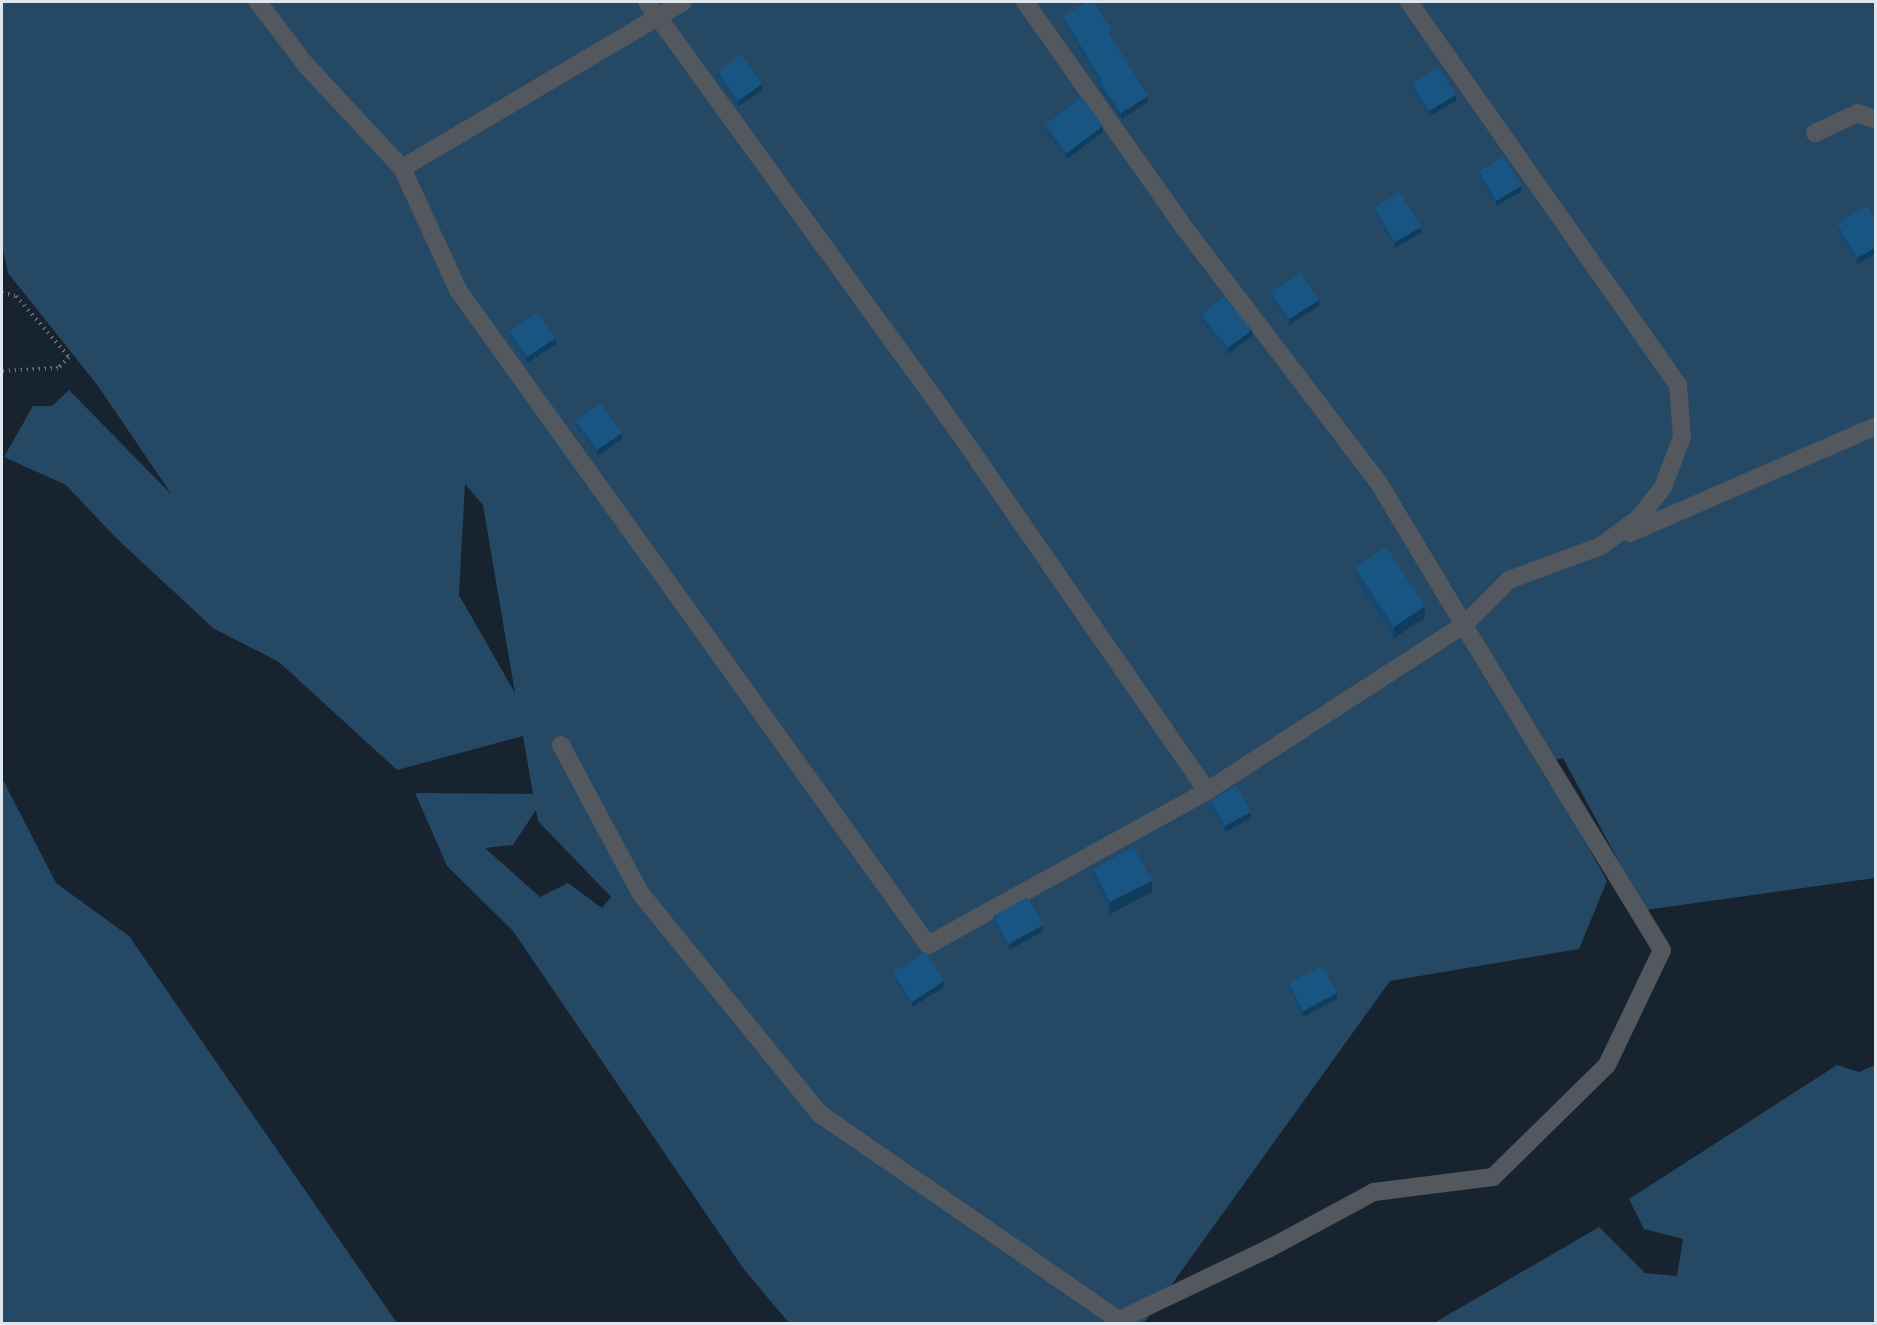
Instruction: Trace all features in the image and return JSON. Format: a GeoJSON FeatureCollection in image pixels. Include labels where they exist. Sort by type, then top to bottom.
{"type":"FeatureCollection","features":[{"type":"Feature","properties":{"kind":"lane"},"geometry":{"type":"LineString","coordinates":[[258,2],[305,64],[402,168],[458,290],[928,945],[1207,791],[1464,625],[1509,580],[1601,546],[1875,426]]}},
{"type":"Feature","properties":{"kind":"lane"},"geometry":{"type":"LineString","coordinates":[[402,168],[652,9],[683,2]]}},
{"type":"Feature","properties":{"kind":"lane"},"geometry":{"type":"LineString","coordinates":[[561,746],[641,894],[820,1114],[1119,1320],[1268,1249],[1374,1192],[1493,1177],[1607,1065],[1662,950],[1378,482],[1181,223],[1025,2]]}},
{"type":"Feature","properties":{"kind":"lane"},"geometry":{"type":"LineString","coordinates":[[1409,2],[1678,385],[1682,437],[1663,487],[1639,518],[1601,546]]}},
{"type":"Feature","properties":{"kind":"lane"},"geometry":{"type":"LineString","coordinates":[[652,9],[955,427],[1207,791]]}},
{"type":"Feature","properties":{"kind":"lane"},"geometry":{"type":"LineString","coordinates":[[1815,133],[1858,113],[1875,120]]}},
{"type":"Feature","properties":{"kind":"path"},"geometry":{"type":"LineString","coordinates":[[2,293],[16,296],[69,357],[58,368],[2,371]]}},
{"type":"Feature","properties":{"kind":"shaded area"},"geometry":{"type":"Polygon","coordinates":[[[2,2],[1875,2],[1875,878],[1645,910],[1563,758],[1542,763],[1607,881],[1579,949],[1390,981],[1144,1323],[789,1323],[743,1268],[513,931],[447,866],[415,793],[533,794],[523,736],[397,770],[279,662],[213,628],[115,537],[66,485],[4,457],[33,406],[52,406],[69,390],[172,495],[98,386],[8,273],[2,245],[2,2]],[[465,484],[459,595],[515,693],[483,505],[465,484]],[[536,810],[513,845],[485,848],[540,897],[568,883],[602,908],[611,897],[538,821],[536,810]]]}},
{"type":"Feature","properties":{"kind":"shaded area"},"geometry":{"type":"Polygon","coordinates":[[[2,778],[56,883],[129,936],[397,1323],[2,1323],[2,778]]]}},
{"type":"Feature","properties":{"kind":"shaded area"},"geometry":{"type":"Polygon","coordinates":[[[1837,1065],[1859,1072],[1875,1065],[1875,1323],[1434,1323],[1599,1227],[1645,1273],[1677,1276],[1683,1239],[1644,1229],[1629,1199],[1837,1065]]]}},
{"type":"Feature","properties":{"kind":"building"},"geometry":{"type":"Polygon","coordinates":[[[1087,2],[1094,2],[1111,30],[1108,32],[1148,96],[1121,113],[1100,83],[1102,81],[1063,16],[1087,2]]]}},
{"type":"Feature","properties":{"kind":"building"},"geometry":{"type":"Polygon","coordinates":[[[742,54],[762,84],[738,101],[718,71],[742,54]]]}},
{"type":"Feature","properties":{"kind":"building"},"geometry":{"type":"Polygon","coordinates":[[[1438,67],[1456,95],[1429,111],[1412,83],[1438,67]]]}},
{"type":"Feature","properties":{"kind":"building"},"geometry":{"type":"Polygon","coordinates":[[[1082,97],[1103,126],[1067,153],[1045,125],[1082,97]]]}},
{"type":"Feature","properties":{"kind":"building"},"geometry":{"type":"Polygon","coordinates":[[[1504,156],[1521,186],[1496,201],[1479,171],[1504,156]]]}},
{"type":"Feature","properties":{"kind":"building"},"geometry":{"type":"Polygon","coordinates":[[[1400,192],[1421,227],[1395,242],[1374,208],[1400,192]]]}},
{"type":"Feature","properties":{"kind":"building"},"geometry":{"type":"Polygon","coordinates":[[[1868,206],[1875,219],[1875,248],[1857,258],[1837,223],[1868,206]]]}},
{"type":"Feature","properties":{"kind":"building"},"geometry":{"type":"Polygon","coordinates":[[[1301,273],[1319,300],[1289,319],[1271,292],[1301,273]]]}},
{"type":"Feature","properties":{"kind":"building"},"geometry":{"type":"Polygon","coordinates":[[[1224,296],[1252,330],[1228,348],[1201,315],[1224,296]]]}},
{"type":"Feature","properties":{"kind":"building"},"geometry":{"type":"Polygon","coordinates":[[[537,312],[556,338],[527,357],[509,331],[537,312]]]}},
{"type":"Feature","properties":{"kind":"building"},"geometry":{"type":"Polygon","coordinates":[[[600,403],[622,433],[597,450],[576,421],[600,403]]]}},
{"type":"Feature","properties":{"kind":"building"},"geometry":{"type":"Polygon","coordinates":[[[1386,547],[1425,606],[1394,627],[1355,568],[1386,547]]]}},
{"type":"Feature","properties":{"kind":"building"},"geometry":{"type":"Polygon","coordinates":[[[1237,786],[1251,812],[1225,826],[1211,800],[1237,786]]]}},
{"type":"Feature","properties":{"kind":"building"},"geometry":{"type":"Polygon","coordinates":[[[1134,847],[1152,881],[1110,902],[1093,869],[1134,847]]]}},
{"type":"Feature","properties":{"kind":"building"},"geometry":{"type":"Polygon","coordinates":[[[1027,897],[1043,925],[1009,944],[993,916],[1027,897]]]}},
{"type":"Feature","properties":{"kind":"building"},"geometry":{"type":"Polygon","coordinates":[[[926,952],[944,981],[912,1002],[893,972],[926,952]]]}},
{"type":"Feature","properties":{"kind":"building"},"geometry":{"type":"Polygon","coordinates":[[[1322,966],[1337,993],[1303,1011],[1289,983],[1322,966]]]}}]}
